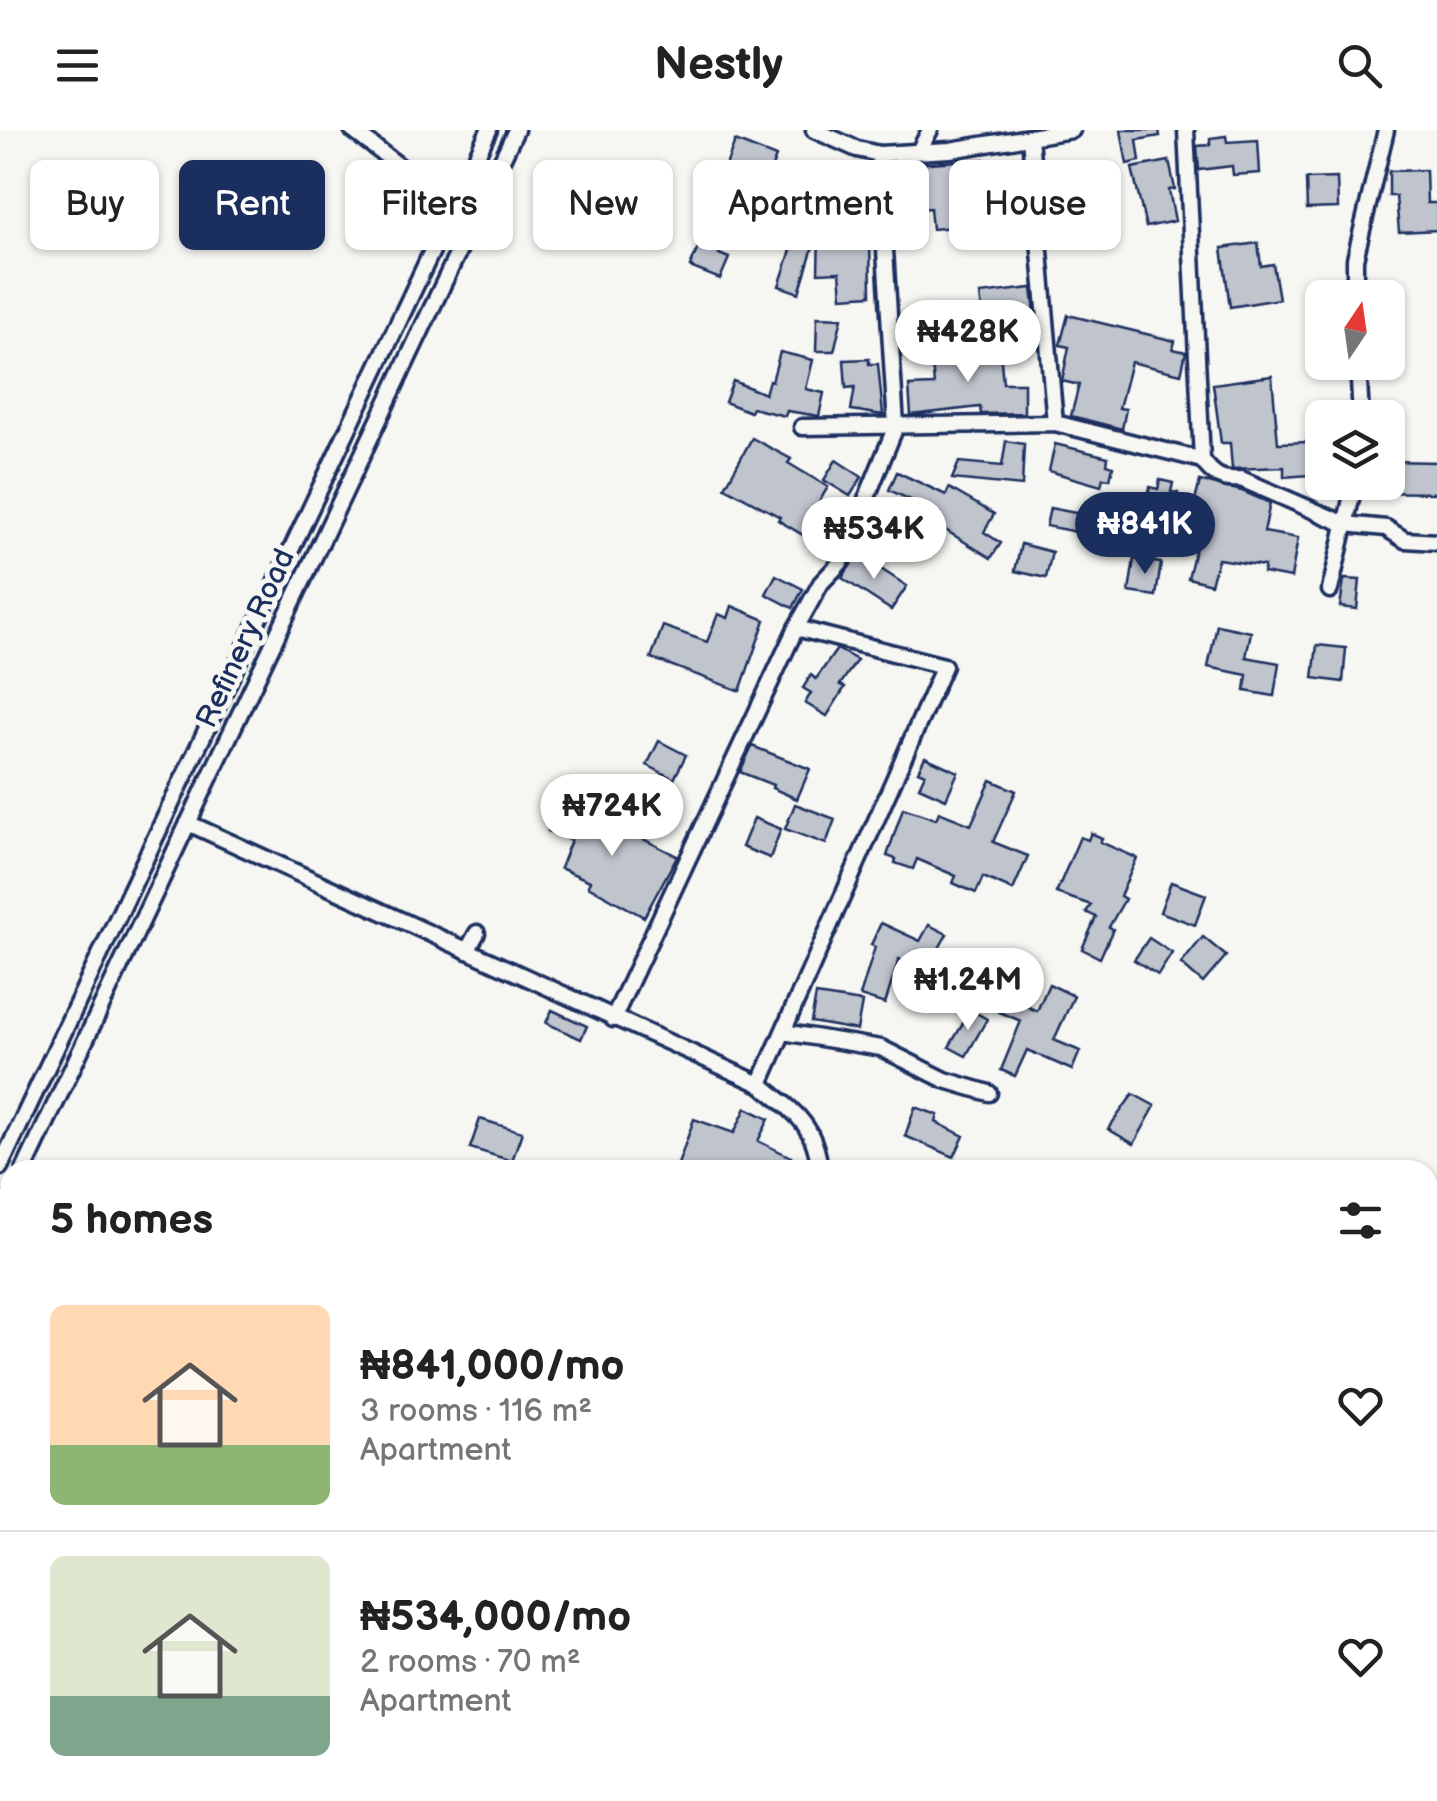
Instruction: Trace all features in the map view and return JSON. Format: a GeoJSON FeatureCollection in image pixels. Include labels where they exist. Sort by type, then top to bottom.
{"type":"FeatureCollection","features":[{"type":"Feature","properties":{"kind":"street"},"geometry":{"type":"LineString","coordinates":[[352,130],[391,160]]}},
{"type":"Feature","properties":{"kind":"street","name":"Refinery Road"},"geometry":{"type":"LineString","coordinates":[[475,160],[489,130]]}},
{"type":"Feature","properties":{"kind":"street","name":"Refinery Road"},"geometry":{"type":"LineString","coordinates":[[29,1160],[516,130]]}},
{"type":"Feature","properties":{"kind":"street"},"geometry":{"type":"LineString","coordinates":[[814,130],[878,154],[950,150],[1072,130]]}},
{"type":"Feature","properties":{"kind":"street"},"geometry":{"type":"LineString","coordinates":[[918,151],[930,130]]}},
{"type":"Feature","properties":{"kind":"street"},"geometry":{"type":"LineString","coordinates":[[1186,130],[1202,460]]}},
{"type":"Feature","properties":{"kind":"street"},"geometry":{"type":"LineString","coordinates":[[1356,280],[1356,259],[1386,130]]}},
{"type":"Feature","properties":{"kind":"street"},"geometry":{"type":"LineString","coordinates":[[1030,137],[1055,423]]}},
{"type":"Feature","properties":{"kind":"street"},"geometry":{"type":"LineString","coordinates":[[613,1018],[796,628],[821,583],[840,563],[896,426],[878,154]]}},
{"type":"Feature","properties":{"kind":"street","name":"Refinery Road"},"geometry":{"type":"LineString","coordinates":[[3,1160],[433,250]]}},
{"type":"Feature","properties":{"kind":"street"},"geometry":{"type":"LineString","coordinates":[[802,427],[1055,423],[1202,460],[1224,481],[1241,479],[1345,524],[1386,528],[1405,540],[1437,542]]}},
{"type":"Feature","properties":{"kind":"street"},"geometry":{"type":"LineString","coordinates":[[1330,590],[1351,500]]}},
{"type":"Feature","properties":{"kind":"street"},"geometry":{"type":"LineString","coordinates":[[760,1084],[944,666],[796,628]]}},
{"type":"Feature","properties":{"kind":"street"},"geometry":{"type":"LineString","coordinates":[[188,823],[760,1084],[808,1124],[819,1160]]}},
{"type":"Feature","properties":{"kind":"street"},"geometry":{"type":"LineString","coordinates":[[467,952],[477,933]]}},
{"type":"Feature","properties":{"kind":"street"},"geometry":{"type":"LineString","coordinates":[[783,1032],[882,1048],[944,1080],[989,1093]]}},
{"type":"Feature","properties":{"kind":"building"},"geometry":{"type":"Polygon","coordinates":[[[1121,130],[1159,130],[1160,136],[1137,140],[1140,161],[1127,164],[1121,130]]]}},
{"type":"Feature","properties":{"kind":"building"},"geometry":{"type":"Polygon","coordinates":[[[1226,136],[1227,142],[1258,140],[1260,173],[1233,175],[1232,166],[1199,170],[1197,146],[1210,145],[1210,138],[1226,136]]]}},
{"type":"Feature","properties":{"kind":"building"},"geometry":{"type":"Polygon","coordinates":[[[735,141],[776,157],[775,160],[728,160],[735,141]]]}},
{"type":"Feature","properties":{"kind":"building"},"geometry":{"type":"Polygon","coordinates":[[[1169,161],[1175,189],[1169,190],[1175,221],[1146,227],[1132,168],[1169,161]]]}},
{"type":"Feature","properties":{"kind":"building"},"geometry":{"type":"Polygon","coordinates":[[[949,162],[949,228],[932,229],[929,163],[949,162]]]}},
{"type":"Feature","properties":{"kind":"building"},"geometry":{"type":"Polygon","coordinates":[[[1426,170],[1427,203],[1437,203],[1437,230],[1399,232],[1396,196],[1389,196],[1389,171],[1426,170]]]}},
{"type":"Feature","properties":{"kind":"building"},"geometry":{"type":"Polygon","coordinates":[[[1337,178],[1338,208],[1307,209],[1306,179],[1337,178]]]}},
{"type":"Feature","properties":{"kind":"building"},"geometry":{"type":"Polygon","coordinates":[[[1258,243],[1261,266],[1273,264],[1279,299],[1230,307],[1222,248],[1258,243]]]}},
{"type":"Feature","properties":{"kind":"building"},"geometry":{"type":"Polygon","coordinates":[[[697,250],[720,250],[719,254],[729,258],[720,279],[690,267],[697,250]]]}},
{"type":"Feature","properties":{"kind":"building"},"geometry":{"type":"Polygon","coordinates":[[[791,250],[812,250],[799,293],[779,286],[791,250]]]}},
{"type":"Feature","properties":{"kind":"building"},"geometry":{"type":"Polygon","coordinates":[[[819,250],[870,250],[871,295],[842,297],[840,272],[818,273],[819,250]]]}},
{"type":"Feature","properties":{"kind":"building"},"geometry":{"type":"Polygon","coordinates":[[[1032,288],[1035,313],[983,320],[980,294],[1032,288]]]}},
{"type":"Feature","properties":{"kind":"building"},"geometry":{"type":"Polygon","coordinates":[[[1068,315],[1175,341],[1173,349],[1186,352],[1181,374],[1131,362],[1119,408],[1126,409],[1122,429],[1071,416],[1079,385],[1062,381],[1069,347],[1060,345],[1068,315]]]}},
{"type":"Feature","properties":{"kind":"building"},"geometry":{"type":"Polygon","coordinates":[[[817,317],[842,318],[834,351],[816,351],[817,317]]]}},
{"type":"Feature","properties":{"kind":"building"},"geometry":{"type":"Polygon","coordinates":[[[1000,350],[1003,383],[1024,383],[1024,413],[981,414],[980,407],[911,415],[909,386],[934,385],[931,352],[1000,350]]]}},
{"type":"Feature","properties":{"kind":"building"},"geometry":{"type":"Polygon","coordinates":[[[780,352],[813,360],[806,389],[824,393],[819,416],[787,411],[785,416],[752,408],[750,412],[725,402],[733,381],[765,394],[780,352]]]}},
{"type":"Feature","properties":{"kind":"building"},"geometry":{"type":"Polygon","coordinates":[[[869,359],[869,364],[878,364],[883,415],[851,410],[855,387],[846,388],[844,360],[869,359]]]}},
{"type":"Feature","properties":{"kind":"building"},"geometry":{"type":"Polygon","coordinates":[[[1272,376],[1278,443],[1305,442],[1305,475],[1284,477],[1284,467],[1232,469],[1230,443],[1221,443],[1213,384],[1272,376]]]}},
{"type":"Feature","properties":{"kind":"building"},"geometry":{"type":"Polygon","coordinates":[[[752,438],[791,459],[788,463],[828,487],[810,517],[840,535],[831,552],[778,520],[780,517],[725,487],[752,438]]]}},
{"type":"Feature","properties":{"kind":"building"},"geometry":{"type":"Polygon","coordinates":[[[1006,441],[1024,444],[1022,486],[952,479],[959,462],[1002,466],[1006,441]]]}},
{"type":"Feature","properties":{"kind":"building"},"geometry":{"type":"Polygon","coordinates":[[[1055,444],[1108,457],[1107,464],[1113,466],[1110,479],[1103,478],[1101,486],[1049,471],[1055,444]]]}},
{"type":"Feature","properties":{"kind":"building"},"geometry":{"type":"Polygon","coordinates":[[[836,460],[862,477],[850,496],[824,480],[836,460]]]}},
{"type":"Feature","properties":{"kind":"building"},"geometry":{"type":"Polygon","coordinates":[[[1405,461],[1437,462],[1437,493],[1405,493],[1405,461]]]}},
{"type":"Feature","properties":{"kind":"building"},"geometry":{"type":"Polygon","coordinates":[[[897,472],[946,495],[949,488],[994,514],[984,532],[1001,543],[991,558],[934,523],[940,514],[889,490],[897,472]]]}},
{"type":"Feature","properties":{"kind":"building"},"geometry":{"type":"Polygon","coordinates":[[[1160,480],[1173,483],[1171,492],[1178,493],[1169,530],[1142,524],[1150,487],[1158,489],[1160,480]]]}},
{"type":"Feature","properties":{"kind":"building"},"geometry":{"type":"Polygon","coordinates":[[[1200,481],[1242,491],[1270,503],[1264,532],[1298,538],[1291,578],[1263,573],[1264,566],[1218,559],[1211,584],[1188,578],[1200,530],[1202,507],[1194,505],[1200,481]]]}},
{"type":"Feature","properties":{"kind":"building"},"geometry":{"type":"Polygon","coordinates":[[[1050,508],[1081,514],[1077,532],[1046,526],[1050,508]]]}},
{"type":"Feature","properties":{"kind":"building"},"geometry":{"type":"Polygon","coordinates":[[[1021,544],[1052,552],[1046,578],[1015,571],[1021,544]]]}},
{"type":"Feature","properties":{"kind":"building"},"geometry":{"type":"Polygon","coordinates":[[[858,554],[907,586],[891,610],[842,578],[858,554]]]}},
{"type":"Feature","properties":{"kind":"building"},"geometry":{"type":"Polygon","coordinates":[[[1134,559],[1161,563],[1156,596],[1129,592],[1134,559]]]}},
{"type":"Feature","properties":{"kind":"building"},"geometry":{"type":"Polygon","coordinates":[[[776,575],[803,589],[793,608],[766,594],[776,575]]]}},
{"type":"Feature","properties":{"kind":"building"},"geometry":{"type":"Polygon","coordinates":[[[1344,579],[1360,580],[1357,609],[1340,607],[1344,579]]]}},
{"type":"Feature","properties":{"kind":"building"},"geometry":{"type":"Polygon","coordinates":[[[732,606],[765,620],[740,691],[651,658],[663,626],[707,642],[718,614],[728,618],[732,606]]]}},
{"type":"Feature","properties":{"kind":"building"},"geometry":{"type":"Polygon","coordinates":[[[1217,625],[1251,632],[1246,657],[1279,663],[1274,696],[1245,691],[1247,675],[1208,667],[1217,625]]]}},
{"type":"Feature","properties":{"kind":"building"},"geometry":{"type":"Polygon","coordinates":[[[1317,645],[1346,648],[1343,682],[1313,678],[1317,645]]]}},
{"type":"Feature","properties":{"kind":"building"},"geometry":{"type":"Polygon","coordinates":[[[837,649],[857,660],[840,685],[845,687],[827,716],[805,703],[811,693],[803,688],[811,675],[816,679],[837,649]]]}},
{"type":"Feature","properties":{"kind":"building"},"geometry":{"type":"Polygon","coordinates":[[[659,741],[686,755],[674,779],[647,765],[659,741]]]}},
{"type":"Feature","properties":{"kind":"building"},"geometry":{"type":"Polygon","coordinates":[[[752,746],[810,769],[797,799],[740,772],[752,746]]]}},
{"type":"Feature","properties":{"kind":"building"},"geometry":{"type":"Polygon","coordinates":[[[925,757],[958,772],[946,799],[919,787],[925,774],[918,771],[925,757]]]}},
{"type":"Feature","properties":{"kind":"building"},"geometry":{"type":"Polygon","coordinates":[[[991,780],[1016,791],[993,842],[1028,856],[1013,890],[983,877],[976,893],[953,883],[956,876],[917,859],[913,869],[887,856],[903,808],[936,819],[939,812],[971,825],[991,780]]]}},
{"type":"Feature","properties":{"kind":"building"},"geometry":{"type":"Polygon","coordinates":[[[558,804],[615,825],[677,856],[644,917],[588,886],[590,881],[560,868],[571,840],[548,831],[558,804]]]}},
{"type":"Feature","properties":{"kind":"building"},"geometry":{"type":"Polygon","coordinates":[[[795,804],[835,819],[826,844],[785,829],[795,804]]]}},
{"type":"Feature","properties":{"kind":"building"},"geometry":{"type":"Polygon","coordinates":[[[754,818],[781,829],[770,858],[742,847],[754,818]]]}},
{"type":"Feature","properties":{"kind":"building"},"geometry":{"type":"Polygon","coordinates":[[[1091,833],[1102,838],[1100,842],[1137,858],[1100,958],[1082,949],[1096,917],[1086,912],[1091,905],[1056,893],[1080,837],[1088,840],[1091,833]]]}},
{"type":"Feature","properties":{"kind":"building"},"geometry":{"type":"Polygon","coordinates":[[[1171,882],[1206,895],[1195,925],[1160,912],[1171,882]]]}},
{"type":"Feature","properties":{"kind":"building"},"geometry":{"type":"Polygon","coordinates":[[[881,923],[920,941],[929,925],[947,934],[925,973],[899,959],[885,1004],[860,996],[875,947],[871,945],[881,923]]]}},
{"type":"Feature","properties":{"kind":"building"},"geometry":{"type":"Polygon","coordinates":[[[1203,937],[1226,956],[1203,983],[1181,964],[1203,937]]]}},
{"type":"Feature","properties":{"kind":"building"},"geometry":{"type":"Polygon","coordinates":[[[1149,938],[1172,953],[1158,975],[1134,960],[1149,938]]]}},
{"type":"Feature","properties":{"kind":"building"},"geometry":{"type":"Polygon","coordinates":[[[1049,984],[1074,996],[1054,1040],[1080,1051],[1072,1070],[1027,1050],[1015,1076],[1001,1070],[1021,1021],[997,1011],[1004,996],[1037,1011],[1049,984]]]}},
{"type":"Feature","properties":{"kind":"building"},"geometry":{"type":"Polygon","coordinates":[[[816,995],[862,1002],[857,1030],[811,1022],[816,995]]]}},
{"type":"Feature","properties":{"kind":"building"},"geometry":{"type":"Polygon","coordinates":[[[552,1010],[587,1026],[581,1039],[546,1023],[552,1010]]]}},
{"type":"Feature","properties":{"kind":"building"},"geometry":{"type":"Polygon","coordinates":[[[971,1010],[987,1019],[966,1056],[949,1047],[971,1010]]]}},
{"type":"Feature","properties":{"kind":"building"},"geometry":{"type":"Polygon","coordinates":[[[1133,1094],[1155,1106],[1134,1144],[1108,1129],[1133,1094]]]}},
{"type":"Feature","properties":{"kind":"building"},"geometry":{"type":"Polygon","coordinates":[[[915,1107],[938,1115],[936,1122],[964,1136],[954,1157],[905,1136],[915,1107]]]}},
{"type":"Feature","properties":{"kind":"building"},"geometry":{"type":"Polygon","coordinates":[[[746,1108],[769,1119],[758,1141],[791,1157],[680,1160],[694,1119],[734,1133],[746,1108]]]}},
{"type":"Feature","properties":{"kind":"building"},"geometry":{"type":"Polygon","coordinates":[[[480,1119],[522,1132],[512,1160],[470,1148],[480,1119]]]}}]}
